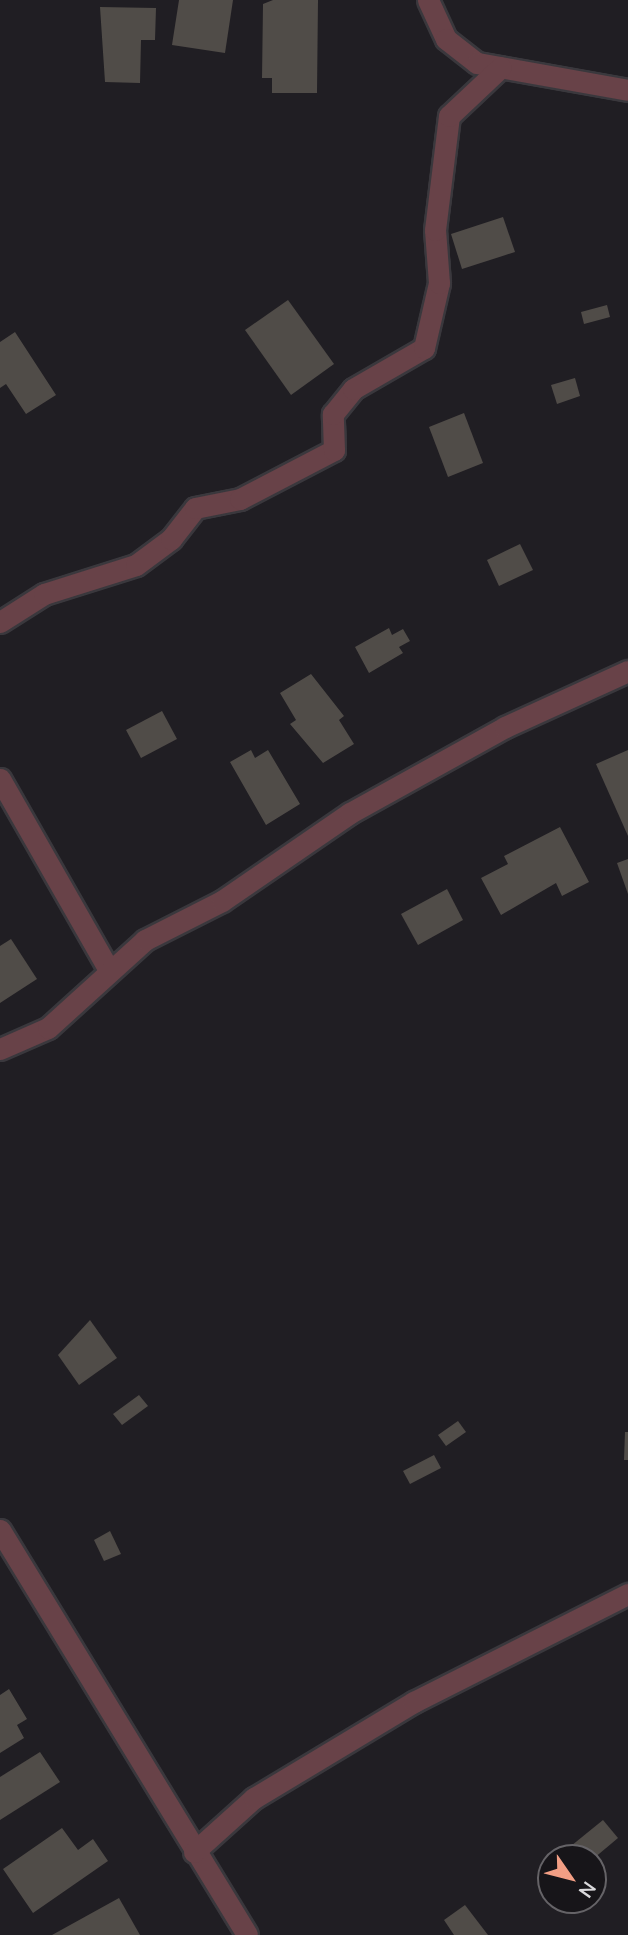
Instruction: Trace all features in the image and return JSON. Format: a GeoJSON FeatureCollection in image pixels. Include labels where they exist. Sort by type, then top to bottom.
{"type":"FeatureCollection","features":[{"type":"Feature","properties":{"kind":"street"},"geometry":{"type":"LineString","coordinates":[[428,0],[446,39],[477,63],[628,90]]}},
{"type":"Feature","properties":{"kind":"street"},"geometry":{"type":"LineString","coordinates":[[0,622],[44,594],[136,565],[171,539],[195,508],[240,499],[334,450],[333,414],[353,389],[424,348],[439,283],[435,230],[449,116],[500,67]]}},
{"type":"Feature","properties":{"kind":"street"},"geometry":{"type":"LineString","coordinates":[[0,1049],[48,1028],[108,968],[145,940],[222,901],[350,813],[505,727],[628,671]]}},
{"type":"Feature","properties":{"kind":"street"},"geometry":{"type":"LineString","coordinates":[[0,779],[108,968]]}},
{"type":"Feature","properties":{"kind":"street"},"geometry":{"type":"LineString","coordinates":[[0,1530],[247,1935]]}},
{"type":"Feature","properties":{"kind":"street"},"geometry":{"type":"LineString","coordinates":[[194,1852],[254,1798],[414,1702],[628,1594]]}},
{"type":"Feature","properties":{"kind":"building"},"geometry":{"type":"Polygon","coordinates":[[[179,0],[233,0],[225,53],[172,45],[179,0]]]}},
{"type":"Feature","properties":{"kind":"building"},"geometry":{"type":"Polygon","coordinates":[[[273,0],[318,0],[317,93],[272,93],[272,78],[262,78],[263,4],[273,0]]]}},
{"type":"Feature","properties":{"kind":"building"},"geometry":{"type":"Polygon","coordinates":[[[100,7],[156,8],[155,40],[141,40],[140,83],[105,82],[100,7]]]}},
{"type":"Feature","properties":{"kind":"building"},"geometry":{"type":"Polygon","coordinates":[[[503,217],[515,252],[462,269],[451,234],[503,217]]]}},
{"type":"Feature","properties":{"kind":"building"},"geometry":{"type":"Polygon","coordinates":[[[288,300],[334,364],[291,395],[245,330],[288,300]]]}},
{"type":"Feature","properties":{"kind":"building"},"geometry":{"type":"Polygon","coordinates":[[[607,305],[610,317],[584,324],[581,312],[607,305]]]}},
{"type":"Feature","properties":{"kind":"building"},"geometry":{"type":"Polygon","coordinates":[[[15,332],[56,395],[26,414],[6,384],[0,388],[0,342],[15,332]]]}},
{"type":"Feature","properties":{"kind":"building"},"geometry":{"type":"Polygon","coordinates":[[[575,378],[580,396],[557,404],[551,385],[575,378]]]}},
{"type":"Feature","properties":{"kind":"building"},"geometry":{"type":"Polygon","coordinates":[[[464,413],[483,463],[448,477],[429,427],[464,413]]]}},
{"type":"Feature","properties":{"kind":"building"},"geometry":{"type":"Polygon","coordinates":[[[520,544],[533,570],[499,586],[487,560],[520,544]]]}},
{"type":"Feature","properties":{"kind":"building"},"geometry":{"type":"Polygon","coordinates":[[[389,628],[392,635],[403,629],[410,641],[399,647],[403,653],[369,673],[355,647],[389,628]]]}},
{"type":"Feature","properties":{"kind":"building"},"geometry":{"type":"Polygon","coordinates":[[[311,674],[344,716],[339,720],[354,744],[323,763],[290,724],[296,720],[280,693],[311,674]]]}},
{"type":"Feature","properties":{"kind":"building"},"geometry":{"type":"Polygon","coordinates":[[[162,711],[177,739],[141,758],[126,730],[162,711]]]}},
{"type":"Feature","properties":{"kind":"building"},"geometry":{"type":"Polygon","coordinates":[[[251,750],[255,758],[268,750],[300,804],[266,825],[230,762],[251,750]]]}},
{"type":"Feature","properties":{"kind":"building"},"geometry":{"type":"Polygon","coordinates":[[[628,750],[628,836],[596,764],[628,750]]]}},
{"type":"Feature","properties":{"kind":"building"},"geometry":{"type":"Polygon","coordinates":[[[560,827],[589,882],[562,896],[556,883],[501,915],[481,878],[508,864],[504,856],[560,827]]]}},
{"type":"Feature","properties":{"kind":"building"},"geometry":{"type":"Polygon","coordinates":[[[628,859],[628,894],[617,863],[628,859]]]}},
{"type":"Feature","properties":{"kind":"building"},"geometry":{"type":"Polygon","coordinates":[[[447,889],[463,920],[418,945],[401,914],[447,889]]]}},
{"type":"Feature","properties":{"kind":"building"},"geometry":{"type":"Polygon","coordinates":[[[11,939],[37,979],[0,1003],[0,946],[11,939]]]}},
{"type":"Feature","properties":{"kind":"building"},"geometry":{"type":"Polygon","coordinates":[[[90,1320],[117,1358],[79,1385],[58,1355],[90,1320]]]}},
{"type":"Feature","properties":{"kind":"building"},"geometry":{"type":"Polygon","coordinates":[[[139,1395],[148,1406],[122,1425],[113,1414],[139,1395]]]}},
{"type":"Feature","properties":{"kind":"building"},"geometry":{"type":"Polygon","coordinates":[[[458,1421],[466,1432],[446,1446],[438,1435],[458,1421]]]}},
{"type":"Feature","properties":{"kind":"building"},"geometry":{"type":"Polygon","coordinates":[[[625,1432],[628,1432],[628,1460],[624,1460],[625,1432]]]}},
{"type":"Feature","properties":{"kind":"building"},"geometry":{"type":"Polygon","coordinates":[[[434,1455],[441,1468],[410,1484],[403,1471],[434,1455]]]}},
{"type":"Feature","properties":{"kind":"building"},"geometry":{"type":"Polygon","coordinates":[[[110,1531],[121,1554],[104,1561],[94,1540],[110,1531]]]}},
{"type":"Feature","properties":{"kind":"building"},"geometry":{"type":"Polygon","coordinates":[[[9,1689],[27,1719],[17,1725],[24,1738],[0,1753],[0,1695],[9,1689]]]}},
{"type":"Feature","properties":{"kind":"building"},"geometry":{"type":"Polygon","coordinates":[[[40,1752],[60,1782],[0,1820],[0,1777],[40,1752]]]}},
{"type":"Feature","properties":{"kind":"building"},"geometry":{"type":"Polygon","coordinates":[[[603,1820],[618,1838],[607,1847],[607,1844],[573,1844],[603,1820]]]}},
{"type":"Feature","properties":{"kind":"building"},"geometry":{"type":"Polygon","coordinates":[[[62,1828],[78,1850],[93,1839],[108,1861],[33,1913],[3,1869],[62,1828]]]}},
{"type":"Feature","properties":{"kind":"building"},"geometry":{"type":"Polygon","coordinates":[[[119,1898],[140,1935],[52,1935],[119,1898]]]}},
{"type":"Feature","properties":{"kind":"building"},"geometry":{"type":"Polygon","coordinates":[[[465,1905],[488,1935],[454,1935],[444,1920],[465,1905]]]}}]}
